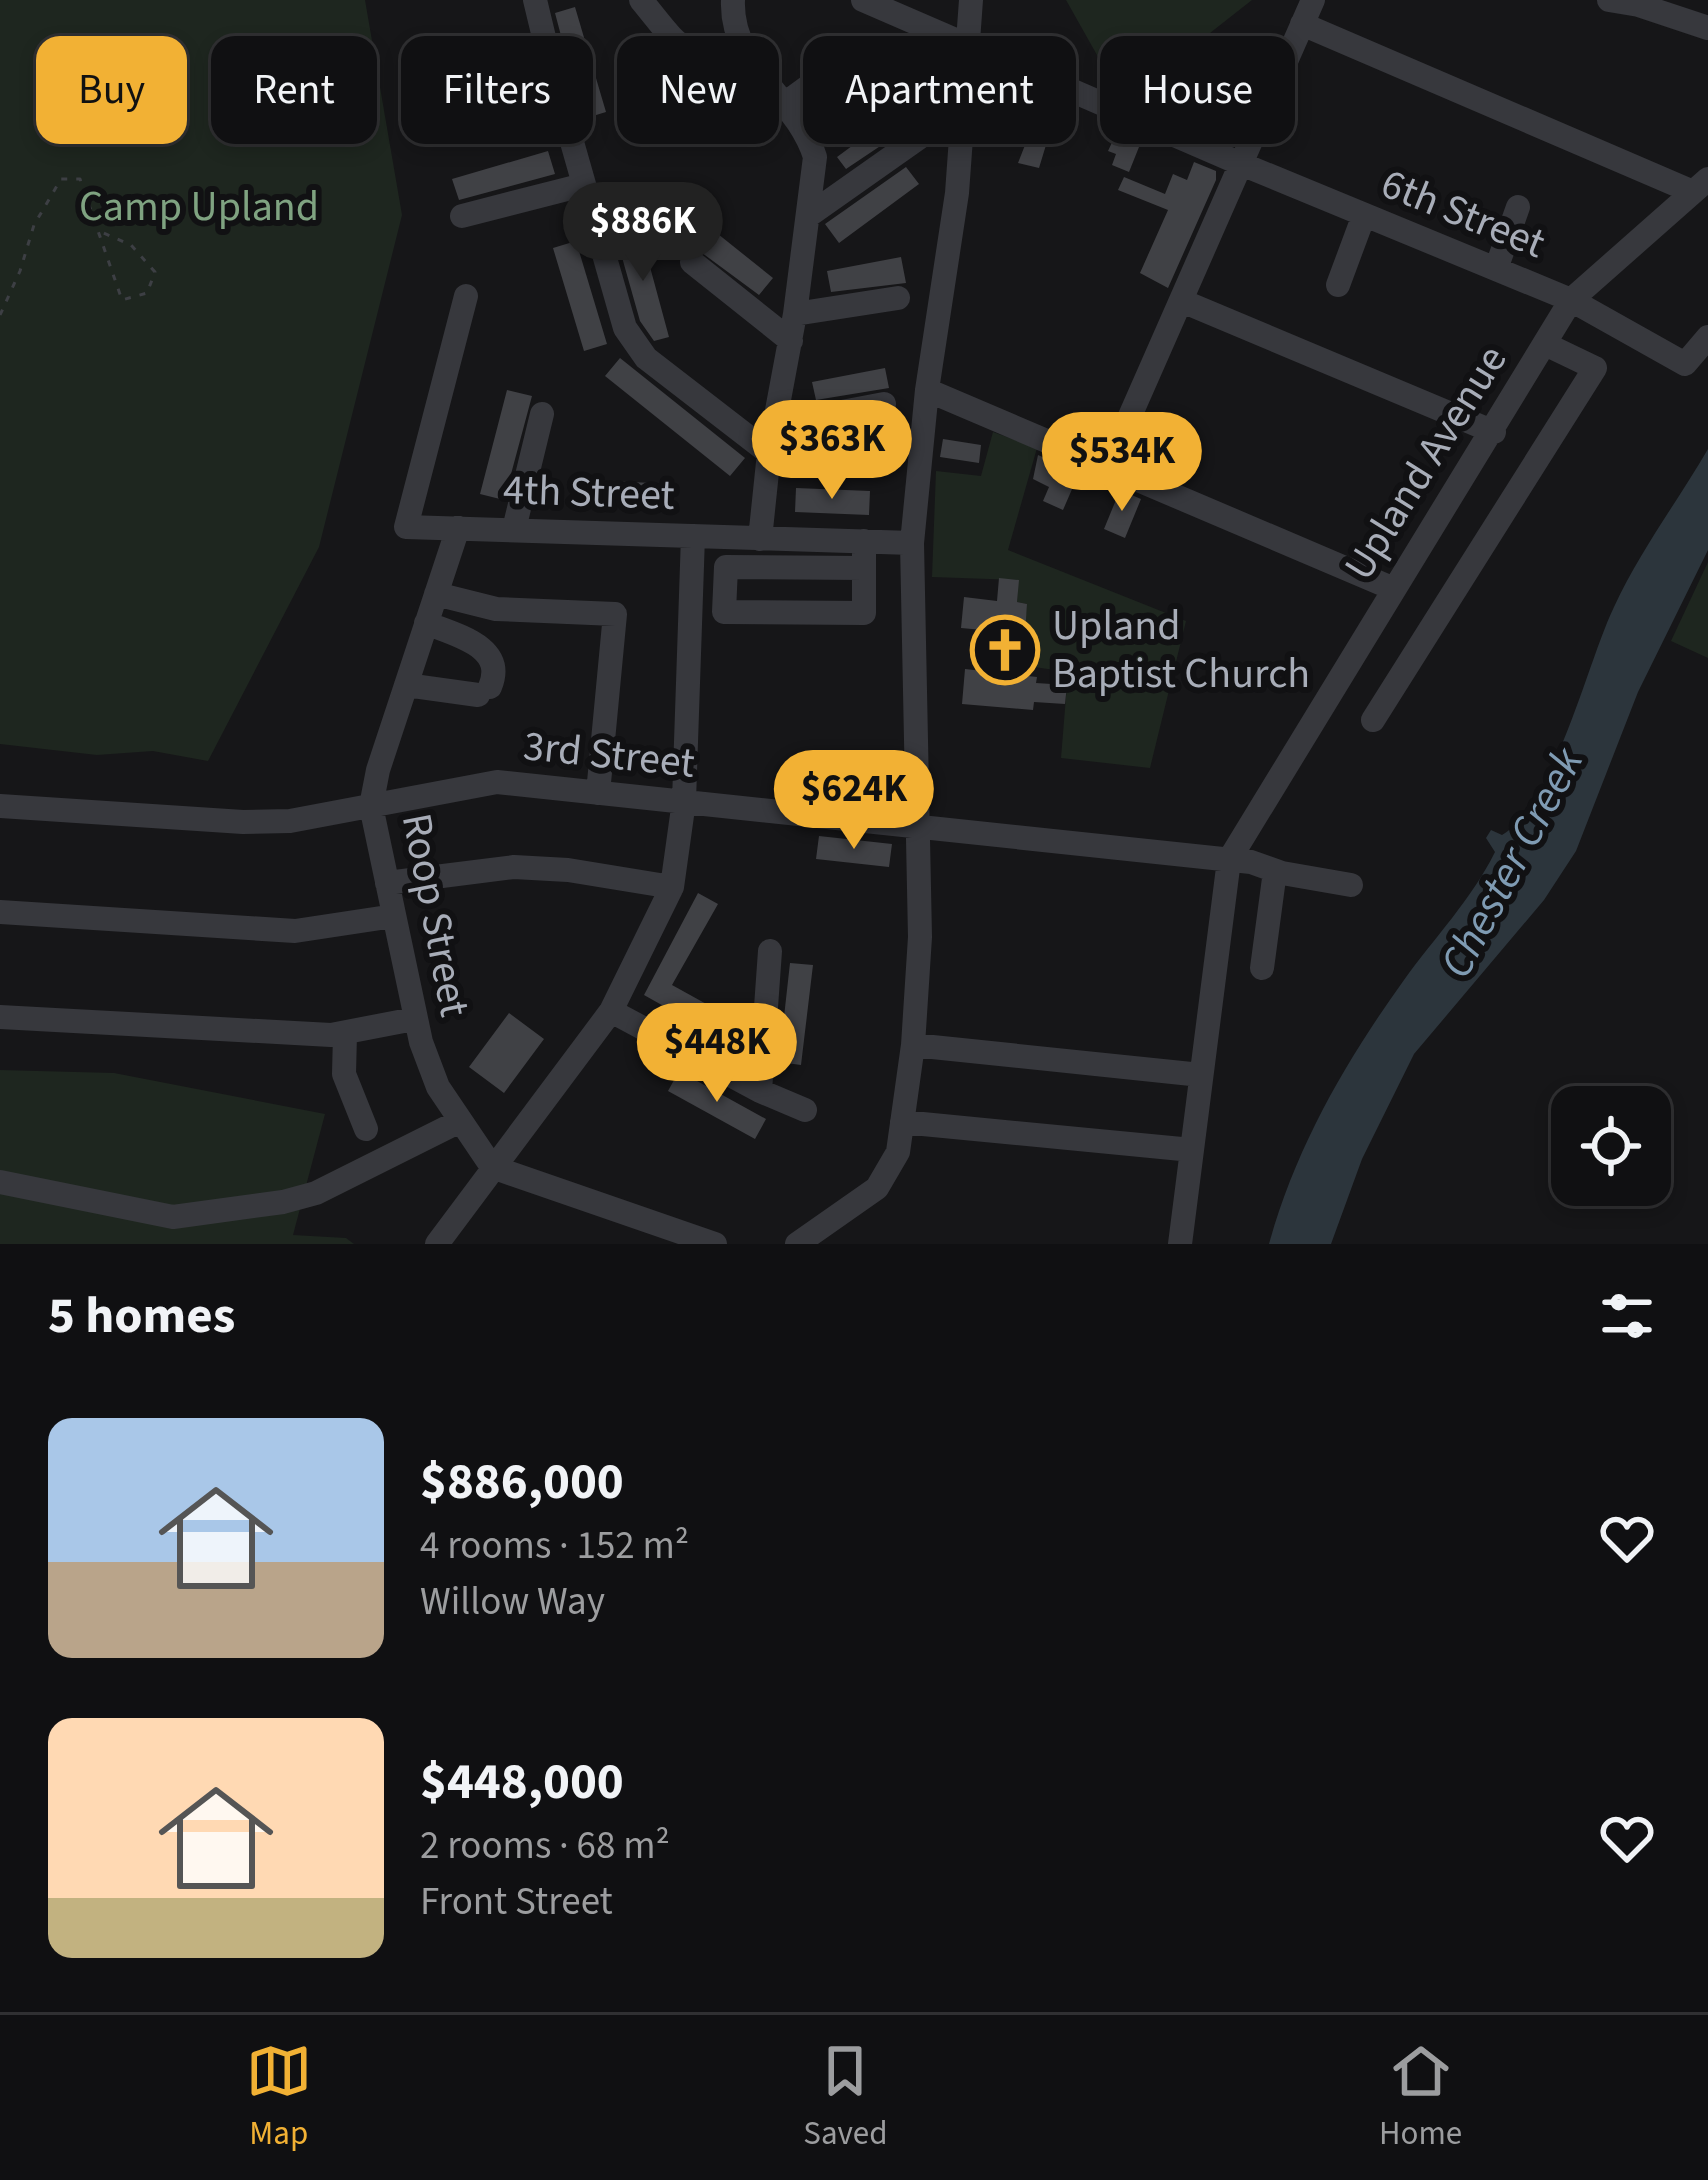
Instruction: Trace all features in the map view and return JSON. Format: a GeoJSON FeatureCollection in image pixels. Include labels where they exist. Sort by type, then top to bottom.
{"type":"FeatureCollection","features":[{"type":"Feature","properties":{"kind":"street"},"geometry":{"type":"LineString","coordinates":[[536,0],[544,36]]}},
{"type":"Feature","properties":{"kind":"street"},"geometry":{"type":"LineString","coordinates":[[641,0],[671,36]]}},
{"type":"Feature","properties":{"kind":"street"},"geometry":{"type":"LineString","coordinates":[[733,0],[737,36]]}},
{"type":"Feature","properties":{"kind":"street","name":"6th Street"},"geometry":{"type":"LineString","coordinates":[[863,0],[947,36]]}},
{"type":"Feature","properties":{"kind":"street"},"geometry":{"type":"LineString","coordinates":[[967,36],[970,0]]}},
{"type":"Feature","properties":{"kind":"street"},"geometry":{"type":"LineString","coordinates":[[1609,0],[1708,28]]}},
{"type":"Feature","properties":{"kind":"street"},"geometry":{"type":"LineString","coordinates":[[1108,466],[1308,12],[1700,186]]}},
{"type":"Feature","properties":{"kind":"street"},"geometry":{"type":"LineString","coordinates":[[783,105],[803,90]]}},
{"type":"Feature","properties":{"kind":"street","name":"6th Street"},"geometry":{"type":"LineString","coordinates":[[1076,92],[1571,300],[1685,364],[1708,337]]}},
{"type":"Feature","properties":{"kind":"street"},"geometry":{"type":"LineString","coordinates":[[760,538],[769,453],[795,314],[814,151],[779,100]]}},
{"type":"Feature","properties":{"kind":"street"},"geometry":{"type":"LineString","coordinates":[[572,144],[625,328],[646,358],[769,453]]}},
{"type":"Feature","properties":{"kind":"street"},"geometry":{"type":"LineString","coordinates":[[808,216],[910,144]]}},
{"type":"Feature","properties":{"kind":"street"},"geometry":{"type":"LineString","coordinates":[[796,1244],[877,1188],[894,1164],[902,1122],[920,937],[912,543],[960,144]]}},
{"type":"Feature","properties":{"kind":"street"},"geometry":{"type":"LineString","coordinates":[[462,216],[583,185]]}},
{"type":"Feature","properties":{"kind":"street","name":"Upland Avenue"},"geometry":{"type":"LineString","coordinates":[[1180,1244],[1229,860],[1571,300],[1700,186]]}},
{"type":"Feature","properties":{"kind":"street"},"geometry":{"type":"LineString","coordinates":[[1496,269],[1518,207]]}},
{"type":"Feature","properties":{"kind":"street"},"geometry":{"type":"LineString","coordinates":[[1338,285],[1364,215]]}},
{"type":"Feature","properties":{"kind":"street"},"geometry":{"type":"LineString","coordinates":[[692,262],[791,341]]}},
{"type":"Feature","properties":{"kind":"street","name":"4th Street"},"geometry":{"type":"LineString","coordinates":[[466,296],[406,526],[912,543]]}},
{"type":"Feature","properties":{"kind":"street"},"geometry":{"type":"LineString","coordinates":[[795,314],[898,298]]}},
{"type":"Feature","properties":{"kind":"street"},"geometry":{"type":"LineString","coordinates":[[1182,301],[1494,432]]}},
{"type":"Feature","properties":{"kind":"street"},"geometry":{"type":"LineString","coordinates":[[1373,720],[1595,368],[1545,344]]}},
{"type":"Feature","properties":{"kind":"street"},"geometry":{"type":"LineString","coordinates":[[927,390],[1394,589]]}},
{"type":"Feature","properties":{"kind":"street"},"geometry":{"type":"LineString","coordinates":[[777,412],[800,420],[884,404]]}},
{"type":"Feature","properties":{"kind":"street"},"geometry":{"type":"LineString","coordinates":[[514,529],[542,414]]}},
{"type":"Feature","properties":{"kind":"street","name":"Roop Street"},"geometry":{"type":"LineString","coordinates":[[458,528],[378,770],[371,806],[414,1019],[439,1087],[492,1167]]}},
{"type":"Feature","properties":{"kind":"street"},"geometry":{"type":"LineString","coordinates":[[437,1244],[610,1011],[673,887],[684,801],[693,536]]}},
{"type":"Feature","properties":{"kind":"street"},"geometry":{"type":"LineString","coordinates":[[864,541],[864,568],[863,613],[724,612],[726,567],[864,568]]}},
{"type":"Feature","properties":{"kind":"street"},"geometry":{"type":"LineString","coordinates":[[436,594],[496,609],[616,614],[598,793]]}},
{"type":"Feature","properties":{"kind":"street"},"geometry":{"type":"LineString","coordinates":[[406,685],[484,691],[495,674],[490,656],[480,645],[426,623]]}},
{"type":"Feature","properties":{"kind":"street","name":"3rd Street"},"geometry":{"type":"LineString","coordinates":[[0,806],[243,822],[290,820],[496,782],[1251,862],[1274,871],[1351,885]]}},
{"type":"Feature","properties":{"kind":"street"},"geometry":{"type":"LineString","coordinates":[[387,883],[514,867],[568,870],[673,887]]}},
{"type":"Feature","properties":{"kind":"street"},"geometry":{"type":"LineString","coordinates":[[1262,968],[1274,871]]}},
{"type":"Feature","properties":{"kind":"street"},"geometry":{"type":"LineString","coordinates":[[0,913],[295,931],[394,916]]}},
{"type":"Feature","properties":{"kind":"street"},"geometry":{"type":"LineString","coordinates":[[760,1091],[770,951]]}},
{"type":"Feature","properties":{"kind":"street"},"geometry":{"type":"LineString","coordinates":[[610,1011],[805,1110]]}},
{"type":"Feature","properties":{"kind":"street"},"geometry":{"type":"LineString","coordinates":[[0,1016],[345,1034],[414,1019]]}},
{"type":"Feature","properties":{"kind":"street"},"geometry":{"type":"LineString","coordinates":[[345,1034],[344,1074],[366,1129]]}},
{"type":"Feature","properties":{"kind":"street"},"geometry":{"type":"LineString","coordinates":[[913,1045],[1201,1075]]}},
{"type":"Feature","properties":{"kind":"street"},"geometry":{"type":"LineString","coordinates":[[0,1182],[173,1217],[316,1193],[460,1121]]}},
{"type":"Feature","properties":{"kind":"street"},"geometry":{"type":"LineString","coordinates":[[902,1122],[1192,1150]]}},
{"type":"Feature","properties":{"kind":"street"},"geometry":{"type":"LineString","coordinates":[[492,1167],[715,1244]]}},
{"type":"Feature","properties":{"kind":"path"},"geometry":{"type":"LineString","coordinates":[[0,315],[34,226],[62,179],[80,179],[122,300],[147,292],[154,272],[131,245],[100,231]]}},
{"type":"Feature","properties":{"kind":"green space","name":"Camp Upland"},"geometry":{"type":"Polygon","coordinates":[[[0,0],[365,0],[371,36],[211,36],[211,144],[377,144],[377,70],[402,215],[319,547],[208,761],[153,751],[97,755],[0,744],[0,0]]]}},
{"type":"Feature","properties":{"kind":"green space"},"geometry":{"type":"Polygon","coordinates":[[[1066,0],[1252,0],[1203,36],[1100,36],[1100,60],[1066,0]]]}},
{"type":"Feature","properties":{"kind":"green space"},"geometry":{"type":"Polygon","coordinates":[[[993,432],[1037,448],[1008,550],[1186,621],[1150,768],[1061,758],[1068,672],[1021,665],[1027,604],[1017,602],[1018,580],[932,577],[936,471],[981,476],[993,432]]]}},
{"type":"Feature","properties":{"kind":"green space"},"geometry":{"type":"Polygon","coordinates":[[[1708,562],[1708,658],[1671,641],[1708,562]]]}},
{"type":"Feature","properties":{"kind":"green space"},"geometry":{"type":"Polygon","coordinates":[[[0,1070],[114,1073],[325,1114],[293,1235],[346,1238],[354,1244],[0,1244],[0,1070]]]}},
{"type":"Feature","properties":{"kind":"water","name":"Chester Creek"},"geometry":{"type":"Polygon","coordinates":[[[1708,449],[1708,550],[1638,692],[1576,851],[1544,900],[1414,1054],[1362,1159],[1331,1244],[1269,1244],[1293,1173],[1324,1106],[1382,1011],[1485,870],[1495,852],[1486,838],[1491,830],[1502,835],[1538,794],[1624,586],[1708,449]]]}},
{"type":"Feature","properties":{"kind":"building"},"geometry":{"type":"Polygon","coordinates":[[[575,7],[584,36],[561,36],[555,13],[575,7]]]}},
{"type":"Feature","properties":{"kind":"building"},"geometry":{"type":"Polygon","coordinates":[[[593,68],[606,112],[593,116],[593,68]]]}},
{"type":"Feature","properties":{"kind":"building"},"geometry":{"type":"Polygon","coordinates":[[[855,144],[883,144],[846,169],[837,157],[855,144]]]}},
{"type":"Feature","properties":{"kind":"building"},"geometry":{"type":"Polygon","coordinates":[[[1025,144],[1046,144],[1039,168],[1018,163],[1025,144]]]}},
{"type":"Feature","properties":{"kind":"building"},"geometry":{"type":"Polygon","coordinates":[[[1111,144],[1139,147],[1129,172],[1112,165],[1116,154],[1108,151],[1111,144]]]}},
{"type":"Feature","properties":{"kind":"building"},"geometry":{"type":"Polygon","coordinates":[[[548,151],[555,174],[459,200],[452,179],[548,151]]]}},
{"type":"Feature","properties":{"kind":"building"},"geometry":{"type":"Polygon","coordinates":[[[1194,162],[1216,171],[1216,180],[1168,288],[1140,273],[1168,210],[1118,190],[1124,177],[1165,194],[1173,174],[1187,180],[1194,162]]]}},
{"type":"Feature","properties":{"kind":"building"},"geometry":{"type":"Polygon","coordinates":[[[906,167],[919,184],[839,243],[825,224],[906,167]]]}},
{"type":"Feature","properties":{"kind":"building"},"geometry":{"type":"Polygon","coordinates":[[[688,210],[773,278],[759,295],[671,230],[688,210]]]}},
{"type":"Feature","properties":{"kind":"building"},"geometry":{"type":"Polygon","coordinates":[[[640,230],[669,337],[654,341],[640,321],[616,236],[640,230]]]}},
{"type":"Feature","properties":{"kind":"building"},"geometry":{"type":"Polygon","coordinates":[[[576,241],[607,344],[584,351],[553,248],[576,241]]]}},
{"type":"Feature","properties":{"kind":"building"},"geometry":{"type":"Polygon","coordinates":[[[901,257],[906,283],[831,292],[827,271],[901,257]]]}},
{"type":"Feature","properties":{"kind":"building"},"geometry":{"type":"Polygon","coordinates":[[[620,358],[745,458],[730,476],[605,376],[620,358]]]}},
{"type":"Feature","properties":{"kind":"building"},"geometry":{"type":"Polygon","coordinates":[[[885,368],[889,388],[816,400],[812,382],[885,368]]]}},
{"type":"Feature","properties":{"kind":"building"},"geometry":{"type":"Polygon","coordinates":[[[507,390],[532,396],[504,500],[480,494],[507,390]]]}},
{"type":"Feature","properties":{"kind":"building"},"geometry":{"type":"Polygon","coordinates":[[[943,439],[981,445],[979,463],[940,457],[943,439]]]}},
{"type":"Feature","properties":{"kind":"building"},"geometry":{"type":"Polygon","coordinates":[[[1038,455],[1079,473],[1063,510],[1043,501],[1049,487],[1033,479],[1038,455]]]}},
{"type":"Feature","properties":{"kind":"building"},"geometry":{"type":"Polygon","coordinates":[[[581,480],[654,483],[653,507],[580,504],[581,480]]]}},
{"type":"Feature","properties":{"kind":"building"},"geometry":{"type":"Polygon","coordinates":[[[796,488],[870,491],[869,515],[795,512],[796,488]]]}},
{"type":"Feature","properties":{"kind":"building"},"geometry":{"type":"Polygon","coordinates":[[[1120,490],[1141,499],[1125,538],[1104,529],[1120,490]]]}},
{"type":"Feature","properties":{"kind":"building"},"geometry":{"type":"Polygon","coordinates":[[[999,578],[1019,580],[1017,602],[1027,604],[1025,634],[961,628],[964,597],[997,601],[999,578]]]}},
{"type":"Feature","properties":{"kind":"building"},"geometry":{"type":"Polygon","coordinates":[[[965,669],[1067,685],[1065,704],[1034,702],[1033,710],[962,704],[965,669]]]}},
{"type":"Feature","properties":{"kind":"building"},"geometry":{"type":"Polygon","coordinates":[[[819,836],[892,844],[889,867],[816,859],[819,836]]]}},
{"type":"Feature","properties":{"kind":"building"},"geometry":{"type":"Polygon","coordinates":[[[698,893],[718,904],[672,985],[719,1011],[708,1031],[644,995],[698,893]]]}},
{"type":"Feature","properties":{"kind":"building"},"geometry":{"type":"Polygon","coordinates":[[[790,963],[813,965],[801,1065],[779,1062],[790,963]]]}},
{"type":"Feature","properties":{"kind":"building"},"geometry":{"type":"Polygon","coordinates":[[[509,1013],[544,1039],[504,1093],[469,1067],[509,1013]]]}},
{"type":"Feature","properties":{"kind":"building"},"geometry":{"type":"Polygon","coordinates":[[[679,1071],[766,1119],[755,1139],[668,1091],[679,1071]]]}},
{"type":"Feature","properties":{"kind":"place","name":"Upland Baptist Church"},"geometry":{"type":"Point","coordinates":[1005,650]}}]}
